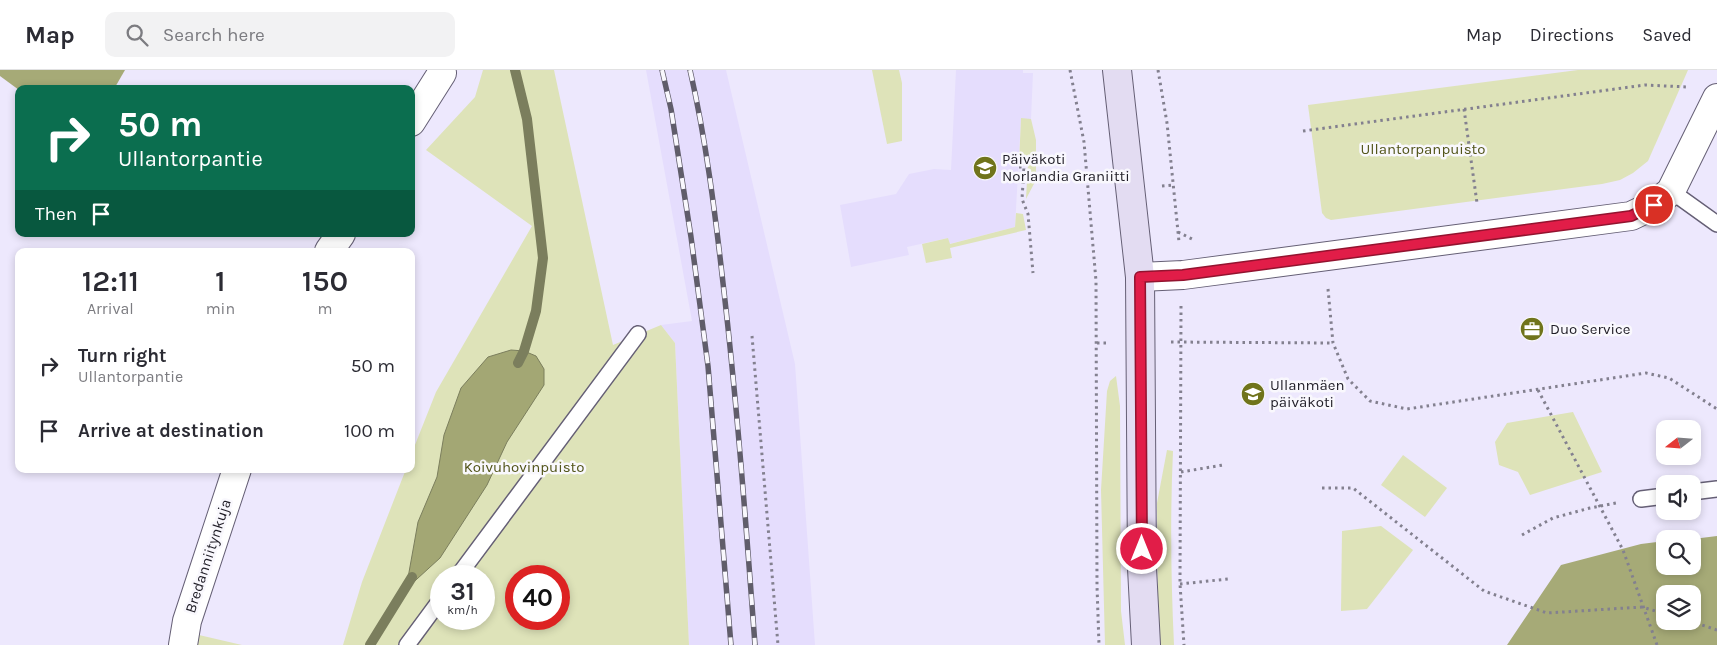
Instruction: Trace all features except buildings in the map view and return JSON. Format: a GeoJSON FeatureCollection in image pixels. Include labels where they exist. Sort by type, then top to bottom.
{"type":"FeatureCollection","features":[{"type":"Feature","properties":{"kind":"street"},"geometry":{"type":"LineString","coordinates":[[1116,70],[1140,277],[1142,568],[1146,645]]}},
{"type":"Feature","properties":{"kind":"street"},"geometry":{"type":"LineString","coordinates":[[415,116],[442,73]]}},
{"type":"Feature","properties":{"kind":"street"},"geometry":{"type":"LineString","coordinates":[[1140,277],[1183,275],[1631,216],[1654,205],[1671,191],[1706,93]]}},
{"type":"Feature","properties":{"kind":"street"},"geometry":{"type":"LineString","coordinates":[[331,248],[339,237]]}},
{"type":"Feature","properties":{"kind":"street","name":"Bredanniitynkuja"},"geometry":{"type":"LineString","coordinates":[[184,645],[187,621],[236,473]]}},
{"type":"Feature","properties":{"kind":"lane"},"geometry":{"type":"LineString","coordinates":[[1671,191],[1717,224]]}},
{"type":"Feature","properties":{"kind":"lane"},"geometry":{"type":"LineString","coordinates":[[466,565],[638,334]]}},
{"type":"Feature","properties":{"kind":"lane"},"geometry":{"type":"LineString","coordinates":[[1701,491],[1717,489]]}},
{"type":"Feature","properties":{"kind":"lane"},"geometry":{"type":"LineString","coordinates":[[1641,499],[1656,497]]}},
{"type":"Feature","properties":{"kind":"lane"},"geometry":{"type":"LineString","coordinates":[[407,645],[430,613]]}},
{"type":"Feature","properties":{"kind":"path"},"geometry":{"type":"LineString","coordinates":[[1070,70],[1084,142],[1096,281],[1097,586],[1099,645]]}},
{"type":"Feature","properties":{"kind":"path"},"geometry":{"type":"LineString","coordinates":[[1158,70],[1167,123],[1183,275],[1180,584],[1184,645]]}},
{"type":"Feature","properties":{"kind":"path"},"geometry":{"type":"LineString","coordinates":[[1303,131],[1646,85],[1706,93]]}},
{"type":"Feature","properties":{"kind":"path"},"geometry":{"type":"LineString","coordinates":[[1464,109],[1478,209]]}},
{"type":"Feature","properties":{"kind":"path"},"geometry":{"type":"LineString","coordinates":[[1019,167],[1024,167],[1022,199],[1028,214],[1033,273]]}},
{"type":"Feature","properties":{"kind":"path"},"geometry":{"type":"LineString","coordinates":[[1327,286],[1333,343],[1348,379],[1370,401],[1407,409],[1646,373],[1669,378],[1717,410]]}},
{"type":"Feature","properties":{"kind":"path"},"geometry":{"type":"LineString","coordinates":[[752,336],[778,645]]}},
{"type":"Feature","properties":{"kind":"path"},"geometry":{"type":"LineString","coordinates":[[1181,342],[1333,343]]}},
{"type":"Feature","properties":{"kind":"path"},"geometry":{"type":"LineString","coordinates":[[1538,390],[1623,550],[1657,645]]}},
{"type":"Feature","properties":{"kind":"path"},"geometry":{"type":"LineString","coordinates":[[1181,472],[1223,465]]}},
{"type":"Feature","properties":{"kind":"path"},"geometry":{"type":"LineString","coordinates":[[1322,488],[1353,488],[1484,592],[1547,613],[1642,607],[1656,611]]}},
{"type":"Feature","properties":{"kind":"path"},"geometry":{"type":"LineString","coordinates":[[1522,536],[1553,518],[1599,506],[1641,499]]}},
{"type":"Feature","properties":{"kind":"path"},"geometry":{"type":"LineString","coordinates":[[1180,584],[1228,579]]}},
{"type":"Feature","properties":{"kind":"path"},"geometry":{"type":"LineString","coordinates":[[1701,625],[1717,630]]}},
{"type":"Feature","properties":{"kind":"shaded area"},"geometry":{"type":"Polygon","coordinates":[[[0,70],[125,70],[116,85],[15,85],[15,87],[0,76],[0,70]]]}},
{"type":"Feature","properties":{"kind":"shaded area"},"geometry":{"type":"Polygon","coordinates":[[[646,70],[726,70],[795,364],[815,645],[689,645],[675,343],[661,325],[692,321],[646,70]]]}},
{"type":"Feature","properties":{"kind":"shaded area","name":"Päiväkoti Norlandia Graniitti"},"geometry":{"type":"Polygon","coordinates":[[[956,70],[1023,70],[1023,73],[1033,73],[1031,119],[1021,119],[1015,227],[949,244],[948,238],[907,247],[909,255],[851,267],[840,205],[896,194],[909,174],[934,169],[951,170],[956,70]]]}},
{"type":"Feature","properties":{"kind":"shaded area"},"geometry":{"type":"Polygon","coordinates":[[[511,350],[524,351],[536,356],[544,369],[544,385],[507,442],[487,485],[440,558],[430,565],[406,589],[418,522],[437,477],[444,435],[461,388],[488,357],[511,350]]]}},
{"type":"Feature","properties":{"kind":"shaded area"},"geometry":{"type":"Polygon","coordinates":[[[1717,536],[1717,645],[1507,645],[1561,565],[1641,544],[1656,542],[1656,575],[1701,575],[1701,538],[1717,536]]]}},
{"type":"Feature","properties":{"kind":"green space","name":"Koivuhovinpuisto"},"geometry":{"type":"Polygon","coordinates":[[[483,70],[554,70],[613,345],[661,325],[675,343],[689,645],[343,645],[362,582],[404,473],[415,473],[415,445],[436,392],[532,226],[426,150],[475,97],[483,70]]]}},
{"type":"Feature","properties":{"kind":"green space"},"geometry":{"type":"Polygon","coordinates":[[[872,70],[899,70],[902,83],[902,141],[887,144],[872,70]]]}},
{"type":"Feature","properties":{"kind":"green space","name":"Ullantorpanpuisto"},"geometry":{"type":"Polygon","coordinates":[[[1578,70],[1688,70],[1648,161],[1633,173],[1620,180],[1602,184],[1331,220],[1322,213],[1308,105],[1578,70]]]}},
{"type":"Feature","properties":{"kind":"green space"},"geometry":{"type":"Polygon","coordinates":[[[1021,118],[1031,119],[1036,140],[1036,180],[1026,199],[1028,163],[1019,163],[1021,118]]]}},
{"type":"Feature","properties":{"kind":"green space"},"geometry":{"type":"Polygon","coordinates":[[[1016,213],[1023,214],[1026,230],[950,248],[952,258],[926,263],[922,244],[948,238],[950,244],[1015,227],[1016,213]]]}},
{"type":"Feature","properties":{"kind":"green space"},"geometry":{"type":"Polygon","coordinates":[[[1116,376],[1120,406],[1121,611],[1125,645],[1105,645],[1101,490],[1107,391],[1110,381],[1116,376]]]}},
{"type":"Feature","properties":{"kind":"green space"},"geometry":{"type":"Polygon","coordinates":[[[1573,412],[1602,472],[1530,495],[1518,472],[1499,465],[1495,442],[1507,423],[1573,412]]]}},
{"type":"Feature","properties":{"kind":"green space"},"geometry":{"type":"Polygon","coordinates":[[[1167,450],[1173,451],[1171,548],[1174,645],[1158,645],[1157,503],[1167,450]]]}},
{"type":"Feature","properties":{"kind":"green space"},"geometry":{"type":"Polygon","coordinates":[[[1403,455],[1447,488],[1425,517],[1381,485],[1403,455]]]}},
{"type":"Feature","properties":{"kind":"green space"},"geometry":{"type":"Polygon","coordinates":[[[1381,526],[1413,550],[1367,609],[1341,611],[1342,531],[1381,526]]]}},
{"type":"Feature","properties":{"kind":"green space"},"geometry":{"type":"Polygon","coordinates":[[[199,635],[242,645],[196,645],[199,635]]]}},
{"type":"Feature","properties":{"kind":"waterway"},"geometry":{"type":"LineString","coordinates":[[515,70],[527,119],[543,258],[536,311],[524,351],[518,363]]}},
{"type":"Feature","properties":{"kind":"waterway"},"geometry":{"type":"LineString","coordinates":[[370,645],[412,577]]}},
{"type":"Feature","properties":{"kind":"railway"},"geometry":{"type":"LineString","coordinates":[[662,70],[671,109],[691,237],[708,366],[731,645]]}},
{"type":"Feature","properties":{"kind":"railway"},"geometry":{"type":"LineString","coordinates":[[690,70],[701,123],[723,283],[737,418],[755,645]]}},
{"type":"Feature","properties":{"kind":"place","name":"Päiväkoti Norlandia Graniitti"},"geometry":{"type":"Point","coordinates":[985,168]}},
{"type":"Feature","properties":{"kind":"place","name":"Duo Service"},"geometry":{"type":"Point","coordinates":[1532,329]}},
{"type":"Feature","properties":{"kind":"place","name":"Ullanmäen päiväkoti"},"geometry":{"type":"Point","coordinates":[1253,394]}},
{"type":"Feature","properties":{"kind":"route"},"geometry":{"type":"LineString","coordinates":[[1142,549],[1140,277],[1183,275],[1631,216],[1654,205]]}}]}
